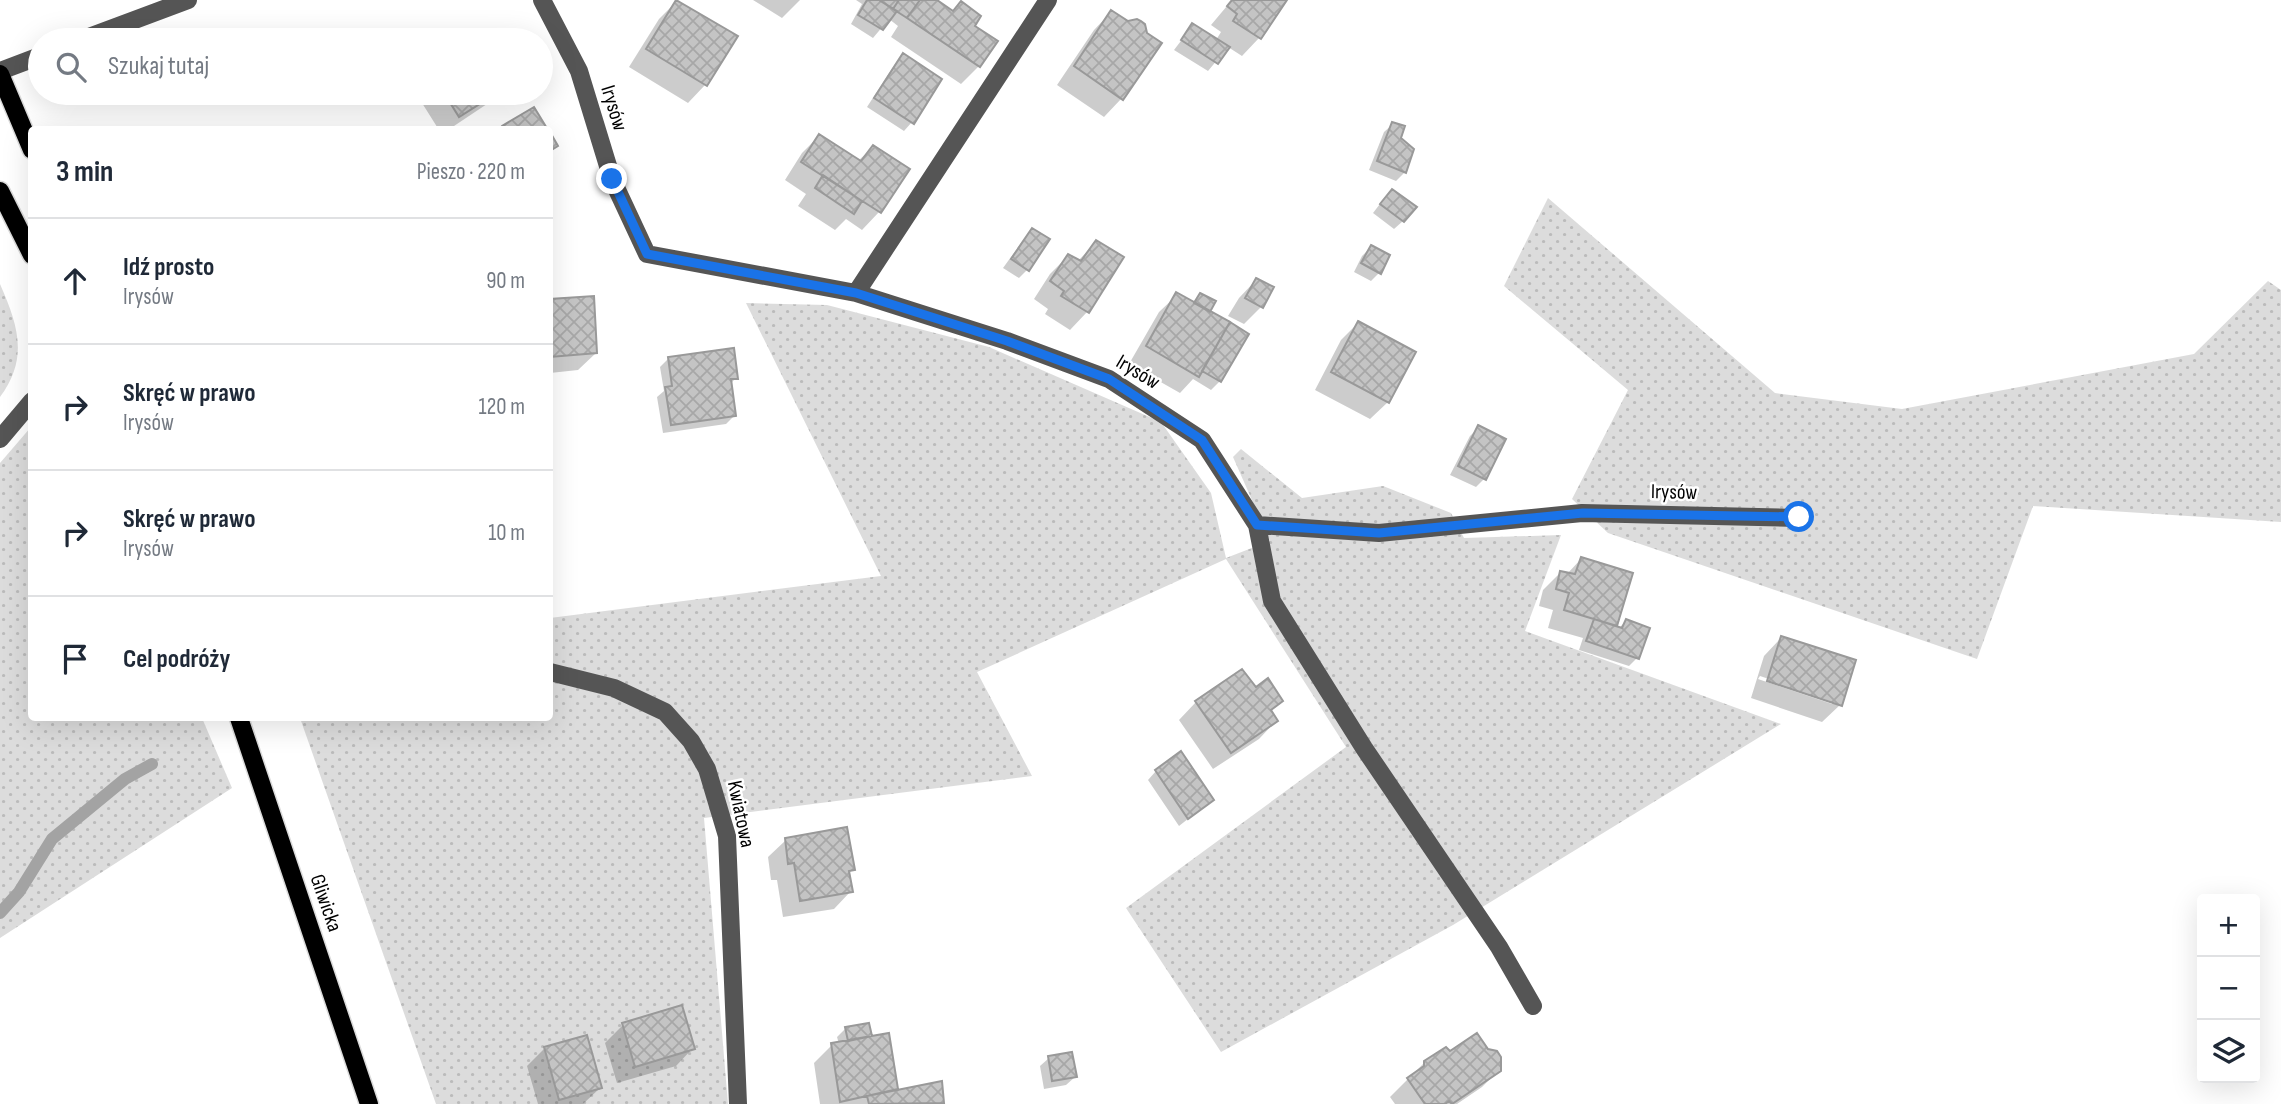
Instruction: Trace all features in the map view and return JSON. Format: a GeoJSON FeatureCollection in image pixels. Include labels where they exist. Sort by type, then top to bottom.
{"type":"FeatureCollection","features":[{"type":"Feature","properties":{"kind":"main road"},"geometry":{"type":"LineString","coordinates":[[0,72],[28,139]]}},
{"type":"Feature","properties":{"kind":"main road"},"geometry":{"type":"LineString","coordinates":[[0,191],[28,247]]}},
{"type":"Feature","properties":{"kind":"main road","name":"Gliwicka"},"geometry":{"type":"LineString","coordinates":[[240,721],[369,1104]]}},
{"type":"Feature","properties":{"kind":"street"},"geometry":{"type":"LineString","coordinates":[[113,28],[188,0]]}},
{"type":"Feature","properties":{"kind":"street","name":"Irysów"},"geometry":{"type":"LineString","coordinates":[[542,0],[579,71],[612,179],[647,254],[856,293],[1007,341],[1109,379],[1202,440],[1257,525],[1379,533],[1583,513],[1799,517]]}},
{"type":"Feature","properties":{"kind":"street"},"geometry":{"type":"LineString","coordinates":[[856,293],[1048,0]]}},
{"type":"Feature","properties":{"kind":"street"},"geometry":{"type":"LineString","coordinates":[[0,72],[28,61]]}},
{"type":"Feature","properties":{"kind":"street"},"geometry":{"type":"LineString","coordinates":[[0,439],[28,406]]}},
{"type":"Feature","properties":{"kind":"street"},"geometry":{"type":"LineString","coordinates":[[1257,525],[1272,601],[1364,748],[1499,947],[1533,1006]]}},
{"type":"Feature","properties":{"kind":"street","name":"Kwiatowa"},"geometry":{"type":"LineString","coordinates":[[553,673],[614,688],[664,712],[691,741],[707,769],[727,836],[738,1104]]}},
{"type":"Feature","properties":{"kind":"shaded area"},"geometry":{"type":"Polygon","coordinates":[[[1548,198],[1775,393],[1902,409],[2194,354],[2268,281],[2281,290],[2281,522],[2033,506],[1977,659],[1608,533],[1572,499],[1628,390],[1504,286],[1548,198]]]}},
{"type":"Feature","properties":{"kind":"shaded area"},"geometry":{"type":"Polygon","coordinates":[[[0,284],[12,313],[18,341],[15,369],[0,397],[0,284]]]}},
{"type":"Feature","properties":{"kind":"shaded area"},"geometry":{"type":"Polygon","coordinates":[[[746,303],[827,305],[989,347],[1161,422],[1211,493],[1226,558],[1270,541],[1233,457],[1241,449],[1302,498],[1383,486],[1451,513],[1464,538],[1561,535],[1525,631],[1781,724],[1453,925],[1221,1052],[1126,908],[1346,747],[1226,559],[977,672],[1032,776],[704,818],[728,1104],[436,1104],[301,721],[553,721],[553,618],[881,576],[746,303]]]}},
{"type":"Feature","properties":{"kind":"shaded area"},"geometry":{"type":"Polygon","coordinates":[[[28,430],[28,721],[203,721],[232,788],[0,938],[0,463],[28,430]]]}},
{"type":"Feature","properties":{"kind":"building"},"geometry":{"type":"Polygon","coordinates":[[[676,0],[738,36],[707,86],[646,49],[676,0]]]}},
{"type":"Feature","properties":{"kind":"building"},"geometry":{"type":"Polygon","coordinates":[[[867,0],[879,0],[897,11],[883,30],[858,15],[867,0]]]}},
{"type":"Feature","properties":{"kind":"building"},"geometry":{"type":"Polygon","coordinates":[[[879,0],[899,0],[893,9],[879,0]]]}},
{"type":"Feature","properties":{"kind":"building"},"geometry":{"type":"Polygon","coordinates":[[[899,0],[920,0],[907,18],[893,9],[899,0]]]}},
{"type":"Feature","properties":{"kind":"building"},"geometry":{"type":"Polygon","coordinates":[[[920,0],[937,0],[953,11],[961,1],[981,16],[975,26],[998,41],[980,67],[907,18],[920,0]]]}},
{"type":"Feature","properties":{"kind":"building"},"geometry":{"type":"Polygon","coordinates":[[[1232,0],[1287,0],[1261,39],[1233,21],[1237,14],[1227,6],[1232,0]]]}},
{"type":"Feature","properties":{"kind":"building"},"geometry":{"type":"Polygon","coordinates":[[[1111,10],[1128,21],[1141,21],[1145,24],[1147,33],[1162,43],[1123,100],[1074,66],[1111,10]]]}},
{"type":"Feature","properties":{"kind":"building"},"geometry":{"type":"Polygon","coordinates":[[[1192,23],[1230,47],[1218,64],[1181,40],[1192,23]]]}},
{"type":"Feature","properties":{"kind":"building"},"geometry":{"type":"Polygon","coordinates":[[[903,53],[942,79],[914,124],[874,98],[903,53]]]}},
{"type":"Feature","properties":{"kind":"building"},"geometry":{"type":"Polygon","coordinates":[[[452,105],[478,105],[459,117],[452,105]]]}},
{"type":"Feature","properties":{"kind":"building"},"geometry":{"type":"Polygon","coordinates":[[[534,107],[546,126],[502,126],[534,107]]]}},
{"type":"Feature","properties":{"kind":"building"},"geometry":{"type":"Polygon","coordinates":[[[1392,122],[1405,126],[1401,138],[1414,149],[1406,173],[1377,161],[1392,122]]]}},
{"type":"Feature","properties":{"kind":"building"},"geometry":{"type":"Polygon","coordinates":[[[819,134],[861,161],[873,145],[910,169],[881,213],[801,162],[819,134]]]}},
{"type":"Feature","properties":{"kind":"building"},"geometry":{"type":"Polygon","coordinates":[[[823,175],[862,201],[854,214],[815,188],[823,175]]]}},
{"type":"Feature","properties":{"kind":"building"},"geometry":{"type":"Polygon","coordinates":[[[1392,189],[1417,207],[1404,222],[1380,204],[1392,189]]]}},
{"type":"Feature","properties":{"kind":"building"},"geometry":{"type":"Polygon","coordinates":[[[1032,228],[1050,239],[1029,271],[1011,259],[1032,228]]]}},
{"type":"Feature","properties":{"kind":"building"},"geometry":{"type":"Polygon","coordinates":[[[1096,240],[1124,257],[1089,313],[1061,296],[1064,291],[1050,281],[1068,254],[1081,261],[1096,240]]]}},
{"type":"Feature","properties":{"kind":"building"},"geometry":{"type":"Polygon","coordinates":[[[1371,245],[1390,255],[1381,274],[1361,263],[1371,245]]]}},
{"type":"Feature","properties":{"kind":"building"},"geometry":{"type":"Polygon","coordinates":[[[1256,278],[1274,287],[1263,308],[1245,298],[1256,278]]]}},
{"type":"Feature","properties":{"kind":"building"},"geometry":{"type":"Polygon","coordinates":[[[1176,292],[1230,322],[1199,377],[1146,346],[1176,292]]]}},
{"type":"Feature","properties":{"kind":"building"},"geometry":{"type":"Polygon","coordinates":[[[1200,293],[1216,301],[1210,312],[1194,303],[1200,293]]]}},
{"type":"Feature","properties":{"kind":"building"},"geometry":{"type":"Polygon","coordinates":[[[594,296],[597,353],[553,357],[553,299],[594,296]]]}},
{"type":"Feature","properties":{"kind":"building"},"geometry":{"type":"Polygon","coordinates":[[[1358,321],[1416,352],[1389,403],[1331,372],[1358,321]]]}},
{"type":"Feature","properties":{"kind":"building"},"geometry":{"type":"Polygon","coordinates":[[[1230,322],[1249,334],[1221,382],[1202,371],[1230,322]]]}},
{"type":"Feature","properties":{"kind":"building"},"geometry":{"type":"Polygon","coordinates":[[[734,348],[738,379],[731,379],[736,416],[671,425],[665,387],[672,386],[668,357],[734,348]]]}},
{"type":"Feature","properties":{"kind":"building"},"geometry":{"type":"Polygon","coordinates":[[[1478,425],[1506,439],[1486,480],[1458,466],[1478,425]]]}},
{"type":"Feature","properties":{"kind":"building"},"geometry":{"type":"Polygon","coordinates":[[[1581,557],[1633,573],[1617,626],[1564,610],[1569,593],[1556,589],[1560,571],[1575,574],[1581,557]]]}},
{"type":"Feature","properties":{"kind":"building"},"geometry":{"type":"Polygon","coordinates":[[[1594,619],[1622,628],[1626,619],[1650,628],[1639,659],[1586,641],[1594,619]]]}},
{"type":"Feature","properties":{"kind":"building"},"geometry":{"type":"Polygon","coordinates":[[[1781,636],[1856,660],[1842,706],[1767,681],[1781,636]]]}},
{"type":"Feature","properties":{"kind":"building"},"geometry":{"type":"Polygon","coordinates":[[[1242,669],[1256,687],[1268,678],[1283,701],[1271,710],[1278,721],[1231,753],[1195,701],[1242,669]]]}},
{"type":"Feature","properties":{"kind":"building"},"geometry":{"type":"Polygon","coordinates":[[[1181,751],[1214,800],[1188,819],[1155,770],[1181,751]]]}},
{"type":"Feature","properties":{"kind":"building"},"geometry":{"type":"Polygon","coordinates":[[[847,827],[855,870],[849,871],[853,892],[800,901],[794,863],[788,864],[785,838],[847,827]]]}},
{"type":"Feature","properties":{"kind":"building"},"geometry":{"type":"Polygon","coordinates":[[[682,1005],[695,1049],[635,1067],[622,1023],[682,1005]]]}},
{"type":"Feature","properties":{"kind":"building"},"geometry":{"type":"Polygon","coordinates":[[[869,1023],[872,1036],[848,1041],[845,1027],[869,1023]]]}},
{"type":"Feature","properties":{"kind":"building"},"geometry":{"type":"Polygon","coordinates":[[[889,1033],[898,1089],[840,1102],[831,1043],[889,1033]]]}},
{"type":"Feature","properties":{"kind":"building"},"geometry":{"type":"Polygon","coordinates":[[[1477,1033],[1488,1049],[1497,1051],[1501,1057],[1501,1071],[1452,1104],[1449,1101],[1445,1104],[1425,1104],[1407,1078],[1424,1066],[1424,1061],[1446,1047],[1450,1051],[1477,1033]]]}},
{"type":"Feature","properties":{"kind":"building"},"geometry":{"type":"Polygon","coordinates":[[[587,1035],[602,1088],[559,1100],[544,1047],[587,1035]]]}},
{"type":"Feature","properties":{"kind":"building"},"geometry":{"type":"Polygon","coordinates":[[[1072,1052],[1077,1077],[1052,1081],[1048,1056],[1072,1052]]]}},
{"type":"Feature","properties":{"kind":"building"},"geometry":{"type":"Polygon","coordinates":[[[942,1081],[944,1103],[869,1104],[867,1096],[942,1081]]]}},
{"type":"Feature","properties":{"kind":"waterway"},"geometry":{"type":"LineString","coordinates":[[0,913],[19,892],[52,839],[125,779],[152,764]]}},
{"type":"Feature","properties":{"kind":"route"},"geometry":{"type":"LineString","coordinates":[[612,179],[647,254],[856,293],[1007,341],[1109,379],[1202,440],[1257,525],[1379,533],[1583,513],[1799,517]]}}]}
